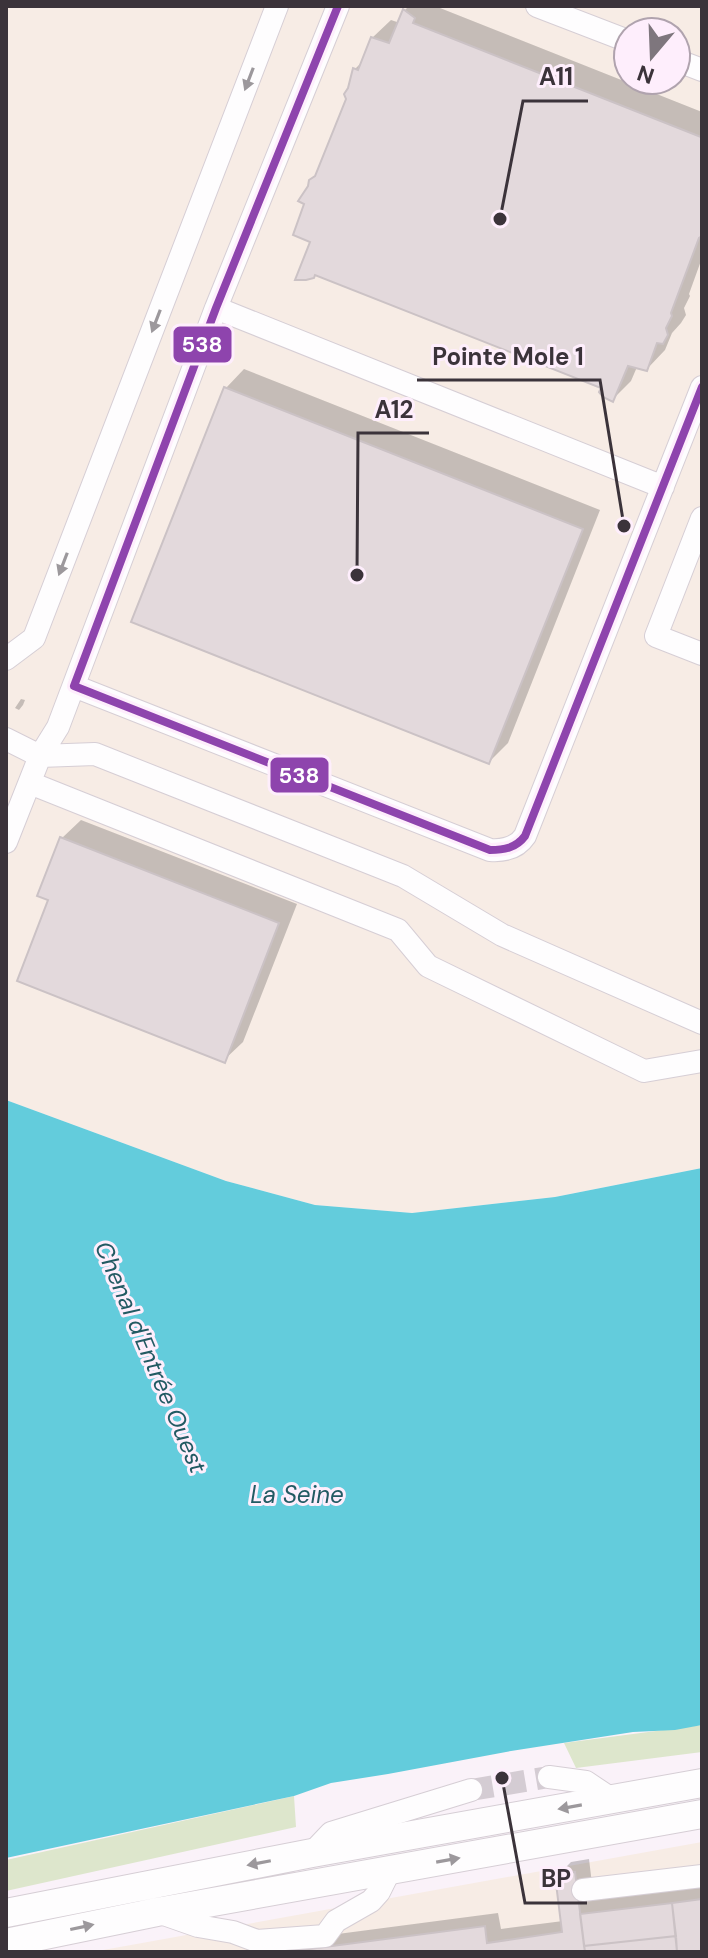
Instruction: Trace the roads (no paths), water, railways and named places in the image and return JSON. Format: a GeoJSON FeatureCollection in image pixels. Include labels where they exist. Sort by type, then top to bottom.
{"type":"FeatureCollection","features":[{"type":"Feature","properties":{"kind":"main road"},"geometry":{"type":"LineString","coordinates":[[6,1913],[312,1853],[702,1783]]}},
{"type":"Feature","properties":{"kind":"main road"},"geometry":{"type":"LineString","coordinates":[[6,1943],[157,1912],[702,1814]]}},
{"type":"Feature","properties":{"kind":"street"},"geometry":{"type":"LineString","coordinates":[[6,659],[34,638],[277,6]]}},
{"type":"Feature","properties":{"kind":"street"},"geometry":{"type":"LineString","coordinates":[[6,842],[40,756],[58,727],[216,308],[338,6]]}},
{"type":"Feature","properties":{"kind":"street"},"geometry":{"type":"LineString","coordinates":[[537,6],[612,35]]}},
{"type":"Feature","properties":{"kind":"street"},"geometry":{"type":"LineString","coordinates":[[216,308],[663,487]]}},
{"type":"Feature","properties":{"kind":"street"},"geometry":{"type":"LineString","coordinates":[[74,686],[490,850],[502,851],[512,847],[525,836],[702,387]]}},
{"type":"Feature","properties":{"kind":"street"},"geometry":{"type":"LineString","coordinates":[[702,518],[656,636],[702,654]]}},
{"type":"Feature","properties":{"kind":"street"},"geometry":{"type":"LineString","coordinates":[[6,739],[40,756],[95,754],[403,876],[502,935],[702,1023]]}},
{"type":"Feature","properties":{"kind":"street"},"geometry":{"type":"LineString","coordinates":[[30,783],[398,930],[428,966],[644,1071],[702,1061]]}},
{"type":"Feature","properties":{"kind":"street"},"geometry":{"type":"LineString","coordinates":[[549,1777],[586,1782],[613,1800]]}},
{"type":"Feature","properties":{"kind":"street"},"geometry":{"type":"LineString","coordinates":[[312,1853],[331,1833],[471,1790]]}},
{"type":"Feature","properties":{"kind":"street"},"geometry":{"type":"LineString","coordinates":[[157,1912],[257,1941],[325,1936],[336,1921],[371,1901],[390,1870]]}},
{"type":"Feature","properties":{"kind":"street"},"geometry":{"type":"LineString","coordinates":[[583,1890],[702,1876]]}},
{"type":"Feature","properties":{"kind":"water","name":"La Seine"},"geometry":{"type":"Polygon","coordinates":[[[6,1100],[226,1181],[315,1205],[412,1213],[555,1197],[702,1168],[702,1725],[511,1751],[331,1783],[294,1796],[6,1858],[6,1100]]]}},
{"type":"Feature","properties":{"kind":"tunnel"},"geometry":{"type":"LineString","coordinates":[[471,1790],[549,1777]]}},
{"type":"Feature","properties":{"kind":"place","name":"A11"},"geometry":{"type":"Point","coordinates":[500,219]}},
{"type":"Feature","properties":{"kind":"place","name":"Pointe Mole 1"},"geometry":{"type":"Point","coordinates":[624,526]}},
{"type":"Feature","properties":{"kind":"place","name":"A12"},"geometry":{"type":"Point","coordinates":[357,575]}},
{"type":"Feature","properties":{"kind":"place","name":"BP"},"geometry":{"type":"Point","coordinates":[502,1778]}},
{"type":"Feature","properties":{"kind":"water label","name":"Chenal d'Entrée Ouest"},"geometry":{"type":"Point","coordinates":[151,1357]}}]}
